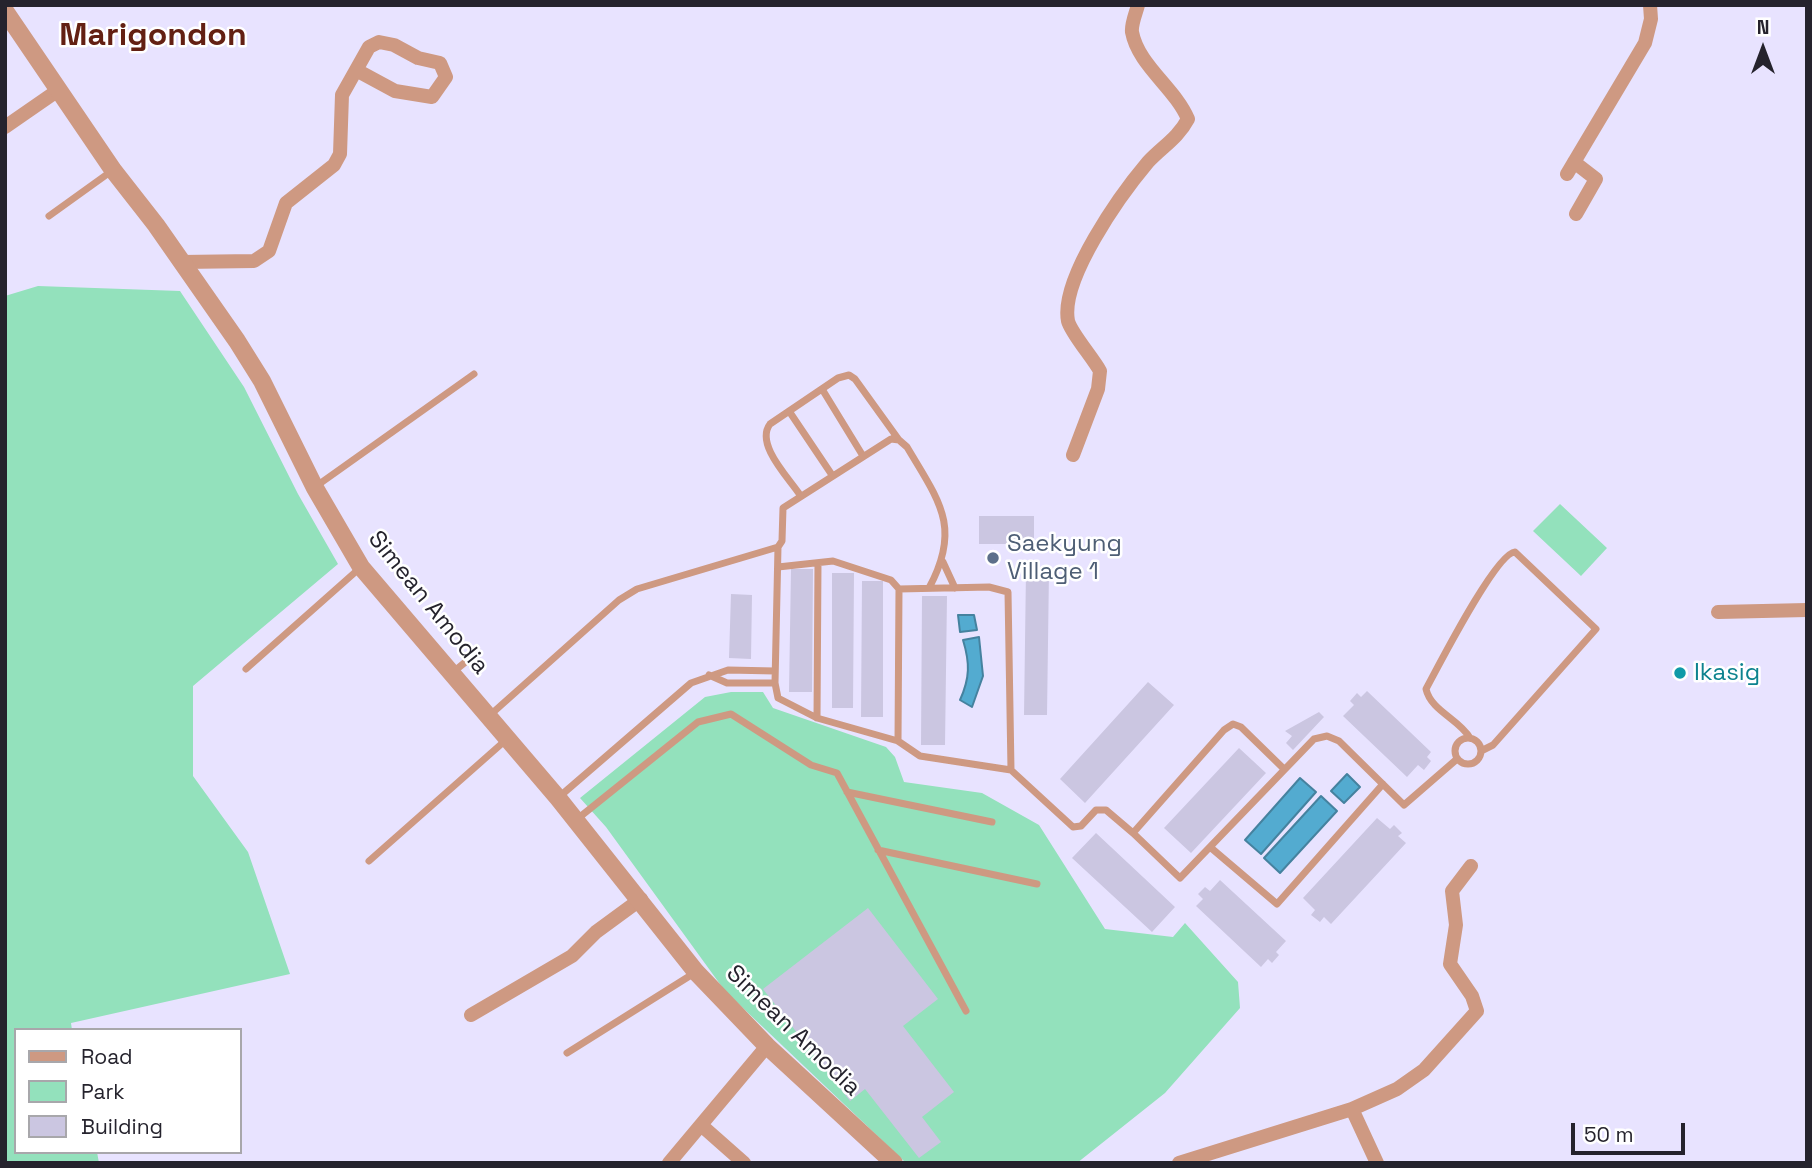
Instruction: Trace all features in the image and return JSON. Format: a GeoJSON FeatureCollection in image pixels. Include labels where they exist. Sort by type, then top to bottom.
{"type":"FeatureCollection","features":[{"type":"Feature","properties":{"kind":"street"},"geometry":{"type":"LineString","coordinates":[[1073,455],[1098,389],[1100,371],[1069,324],[1067,302],[1083,255],[1148,162],[1181,132],[1188,119],[1140,51],[1132,30],[1138,5]]}},
{"type":"Feature","properties":{"kind":"street"},"geometry":{"type":"LineString","coordinates":[[1576,214],[1597,179],[1571,168],[1645,43],[1651,19],[1650,5]]}},
{"type":"Feature","properties":{"kind":"street","name":"Simean Amodia"},"geometry":{"type":"LineString","coordinates":[[5,11],[57,91],[182,262],[262,381],[315,488],[361,567],[642,899],[696,972],[767,1046],[894,1163]]}},
{"type":"Feature","properties":{"kind":"street"},"geometry":{"type":"LineString","coordinates":[[182,262],[254,261],[269,251],[286,203],[334,165],[340,154],[342,95],[358,71],[364,52],[379,42],[440,63],[446,77],[432,97],[395,91],[358,71]]}},
{"type":"Feature","properties":{"kind":"street"},"geometry":{"type":"LineString","coordinates":[[5,127],[57,91]]}},
{"type":"Feature","properties":{"kind":"street"},"geometry":{"type":"LineString","coordinates":[[1718,612],[1807,610]]}},
{"type":"Feature","properties":{"kind":"street"},"geometry":{"type":"LineString","coordinates":[[1179,1163],[1352,1109],[1397,1089],[1424,1070],[1477,1011],[1472,996],[1450,964],[1456,925],[1452,891],[1471,866]]}},
{"type":"Feature","properties":{"kind":"street"},"geometry":{"type":"LineString","coordinates":[[471,1015],[572,956],[596,932],[642,899]]}},
{"type":"Feature","properties":{"kind":"street"},"geometry":{"type":"LineString","coordinates":[[669,1163],[767,1046]]}},
{"type":"Feature","properties":{"kind":"street"},"geometry":{"type":"LineString","coordinates":[[1352,1109],[1377,1163]]}},
{"type":"Feature","properties":{"kind":"street"},"geometry":{"type":"LineString","coordinates":[[701,1125],[744,1163]]}},
{"type":"Feature","properties":{"kind":"lane"},"geometry":{"type":"LineString","coordinates":[[49,216],[113,170]]}},
{"type":"Feature","properties":{"kind":"lane"},"geometry":{"type":"LineString","coordinates":[[315,488],[474,374]]}},
{"type":"Feature","properties":{"kind":"lane"},"geometry":{"type":"LineString","coordinates":[[800,495],[765,442],[764,436],[769,424],[838,378],[849,375],[907,447],[942,506],[945,536],[943,562],[929,588]]}},
{"type":"Feature","properties":{"kind":"lane"},"geometry":{"type":"LineString","coordinates":[[822,388],[863,456]]}},
{"type":"Feature","properties":{"kind":"lane"},"geometry":{"type":"LineString","coordinates":[[789,411],[832,475]]}},
{"type":"Feature","properties":{"kind":"lane"},"geometry":{"type":"LineString","coordinates":[[899,440],[891,439],[783,508],[782,541],[778,547],[775,671],[778,698],[783,702],[817,718],[898,741],[920,756],[1011,770],[1073,827],[1081,826],[1096,810],[1106,810],[1180,878],[1314,739],[1327,736],[1339,741],[1404,805],[1457,758],[1457,744],[1470,738]]}},
{"type":"Feature","properties":{"kind":"lane"},"geometry":{"type":"LineString","coordinates":[[489,717],[619,600],[638,589],[778,547]]}},
{"type":"Feature","properties":{"kind":"lane"},"geometry":{"type":"LineString","coordinates":[[1457,758],[1468,764],[1479,758],[1481,751],[1478,743],[1431,701],[1426,690],[1485,582],[1504,557],[1515,552],[1596,629],[1493,745],[1481,751]]}},
{"type":"Feature","properties":{"kind":"lane"},"geometry":{"type":"LineString","coordinates":[[778,567],[833,561],[891,580],[899,589],[898,741]]}},
{"type":"Feature","properties":{"kind":"lane"},"geometry":{"type":"LineString","coordinates":[[943,562],[955,588]]}},
{"type":"Feature","properties":{"kind":"lane"},"geometry":{"type":"LineString","coordinates":[[817,718],[818,564]]}},
{"type":"Feature","properties":{"kind":"lane"},"geometry":{"type":"LineString","coordinates":[[246,668],[361,567]]}},
{"type":"Feature","properties":{"kind":"lane"},"geometry":{"type":"LineString","coordinates":[[899,589],[989,587],[1008,592],[1011,770]]}},
{"type":"Feature","properties":{"kind":"lane"},"geometry":{"type":"LineString","coordinates":[[452,673],[474,655]]}},
{"type":"Feature","properties":{"kind":"lane"},"geometry":{"type":"LineString","coordinates":[[558,798],[691,683],[728,670],[775,671]]}},
{"type":"Feature","properties":{"kind":"lane"},"geometry":{"type":"LineString","coordinates":[[709,675],[727,683],[775,683]]}},
{"type":"Feature","properties":{"kind":"lane"},"geometry":{"type":"LineString","coordinates":[[576,820],[698,722],[731,714],[811,765],[837,773],[966,1011]]}},
{"type":"Feature","properties":{"kind":"lane"},"geometry":{"type":"LineString","coordinates":[[1133,833],[1224,730],[1233,724],[1241,726],[1284,769]]}},
{"type":"Feature","properties":{"kind":"lane"},"geometry":{"type":"LineString","coordinates":[[369,861],[507,738]]}},
{"type":"Feature","properties":{"kind":"lane"},"geometry":{"type":"LineString","coordinates":[[1210,847],[1277,904],[1383,785]]}},
{"type":"Feature","properties":{"kind":"lane"},"geometry":{"type":"LineString","coordinates":[[847,792],[992,822]]}},
{"type":"Feature","properties":{"kind":"lane"},"geometry":{"type":"LineString","coordinates":[[878,850],[1037,884]]}},
{"type":"Feature","properties":{"kind":"lane"},"geometry":{"type":"LineString","coordinates":[[567,1053],[696,972]]}},
{"type":"Feature","properties":{"kind":"green space"},"geometry":{"type":"Polygon","coordinates":[[[38,286],[180,291],[244,387],[298,494],[338,564],[193,686],[193,776],[248,852],[290,974],[71,1023],[72,1028],[14,1028],[14,1154],[97,1154],[99,1163],[5,1163],[5,296],[38,286]]]}},
{"type":"Feature","properties":{"kind":"green space"},"geometry":{"type":"Polygon","coordinates":[[[1560,504],[1607,548],[1581,576],[1533,531],[1560,504]]]}},
{"type":"Feature","properties":{"kind":"green space"},"geometry":{"type":"Polygon","coordinates":[[[731,692],[763,692],[773,708],[886,747],[895,757],[904,782],[982,793],[1039,825],[1105,929],[1173,937],[1185,923],[1238,982],[1240,1008],[1165,1093],[1077,1163],[906,1163],[725,991],[606,827],[580,798],[705,697],[731,692]]]}},
{"type":"Feature","properties":{"kind":"water"},"geometry":{"type":"Polygon","coordinates":[[[958,615],[974,615],[977,630],[960,632],[958,615]]]}},
{"type":"Feature","properties":{"kind":"water"},"geometry":{"type":"Polygon","coordinates":[[[979,637],[983,676],[972,707],[960,700],[968,670],[963,640],[979,637]]]}},
{"type":"Feature","properties":{"kind":"water"},"geometry":{"type":"Polygon","coordinates":[[[1347,774],[1360,787],[1344,803],[1331,791],[1347,774]]]}},
{"type":"Feature","properties":{"kind":"water"},"geometry":{"type":"Polygon","coordinates":[[[1300,778],[1316,792],[1261,854],[1245,840],[1300,778]]]}},
{"type":"Feature","properties":{"kind":"water"},"geometry":{"type":"Polygon","coordinates":[[[1321,796],[1337,811],[1280,873],[1264,858],[1321,796]]]}},
{"type":"Feature","properties":{"kind":"building"},"geometry":{"type":"Polygon","coordinates":[[[979,516],[1034,516],[1034,544],[979,544],[979,516]]]}},
{"type":"Feature","properties":{"kind":"building"},"geometry":{"type":"Polygon","coordinates":[[[791,569],[813,569],[812,692],[789,692],[791,569]]]}},
{"type":"Feature","properties":{"kind":"building"},"geometry":{"type":"Polygon","coordinates":[[[1026,570],[1049,570],[1047,715],[1024,715],[1026,570]]]}},
{"type":"Feature","properties":{"kind":"building"},"geometry":{"type":"Polygon","coordinates":[[[832,573],[854,573],[853,708],[832,708],[832,573]]]}},
{"type":"Feature","properties":{"kind":"building"},"geometry":{"type":"Polygon","coordinates":[[[862,581],[883,581],[883,717],[861,717],[862,581]]]}},
{"type":"Feature","properties":{"kind":"building"},"geometry":{"type":"Polygon","coordinates":[[[731,594],[752,595],[751,659],[729,658],[731,594]]]}},
{"type":"Feature","properties":{"kind":"building"},"geometry":{"type":"Polygon","coordinates":[[[922,596],[947,596],[945,745],[921,745],[922,596]]]}},
{"type":"Feature","properties":{"kind":"building"},"geometry":{"type":"Polygon","coordinates":[[[1148,682],[1174,705],[1085,803],[1060,779],[1148,682]]]}},
{"type":"Feature","properties":{"kind":"building"},"geometry":{"type":"Polygon","coordinates":[[[1367,691],[1431,752],[1427,757],[1431,761],[1424,770],[1418,765],[1407,777],[1343,716],[1354,705],[1350,701],[1357,693],[1361,697],[1367,691]]]}},
{"type":"Feature","properties":{"kind":"building"},"geometry":{"type":"Polygon","coordinates":[[[1319,712],[1324,717],[1293,750],[1286,743],[1292,736],[1285,731],[1319,712]]]}},
{"type":"Feature","properties":{"kind":"building"},"geometry":{"type":"Polygon","coordinates":[[[1239,748],[1266,773],[1191,853],[1164,828],[1239,748]]]}},
{"type":"Feature","properties":{"kind":"building"},"geometry":{"type":"Polygon","coordinates":[[[1377,818],[1390,829],[1394,825],[1402,833],[1398,836],[1406,843],[1331,924],[1324,917],[1320,922],[1311,915],[1315,910],[1303,898],[1377,818]]]}},
{"type":"Feature","properties":{"kind":"building"},"geometry":{"type":"Polygon","coordinates":[[[1096,833],[1175,907],[1152,932],[1072,858],[1096,833]]]}},
{"type":"Feature","properties":{"kind":"building"},"geometry":{"type":"Polygon","coordinates":[[[1220,880],[1286,941],[1276,952],[1279,955],[1272,963],[1268,959],[1261,967],[1196,906],[1203,899],[1198,894],[1205,887],[1210,891],[1220,880]]]}},
{"type":"Feature","properties":{"kind":"building"},"geometry":{"type":"Polygon","coordinates":[[[868,908],[938,999],[903,1026],[954,1092],[922,1117],[941,1142],[919,1158],[865,1089],[850,1101],[763,989],[868,908]]]}},
{"type":"Feature","properties":{"kind":"place","name":"Saekyung Village 1"},"geometry":{"type":"Point","coordinates":[993,558]}},
{"type":"Feature","properties":{"kind":"place","name":"Ikasig"},"geometry":{"type":"Point","coordinates":[1680,673]}},
{"type":"Feature","properties":{"kind":"district","name":"Marigondon"},"geometry":{"type":"Point","coordinates":[153,36]}}]}
